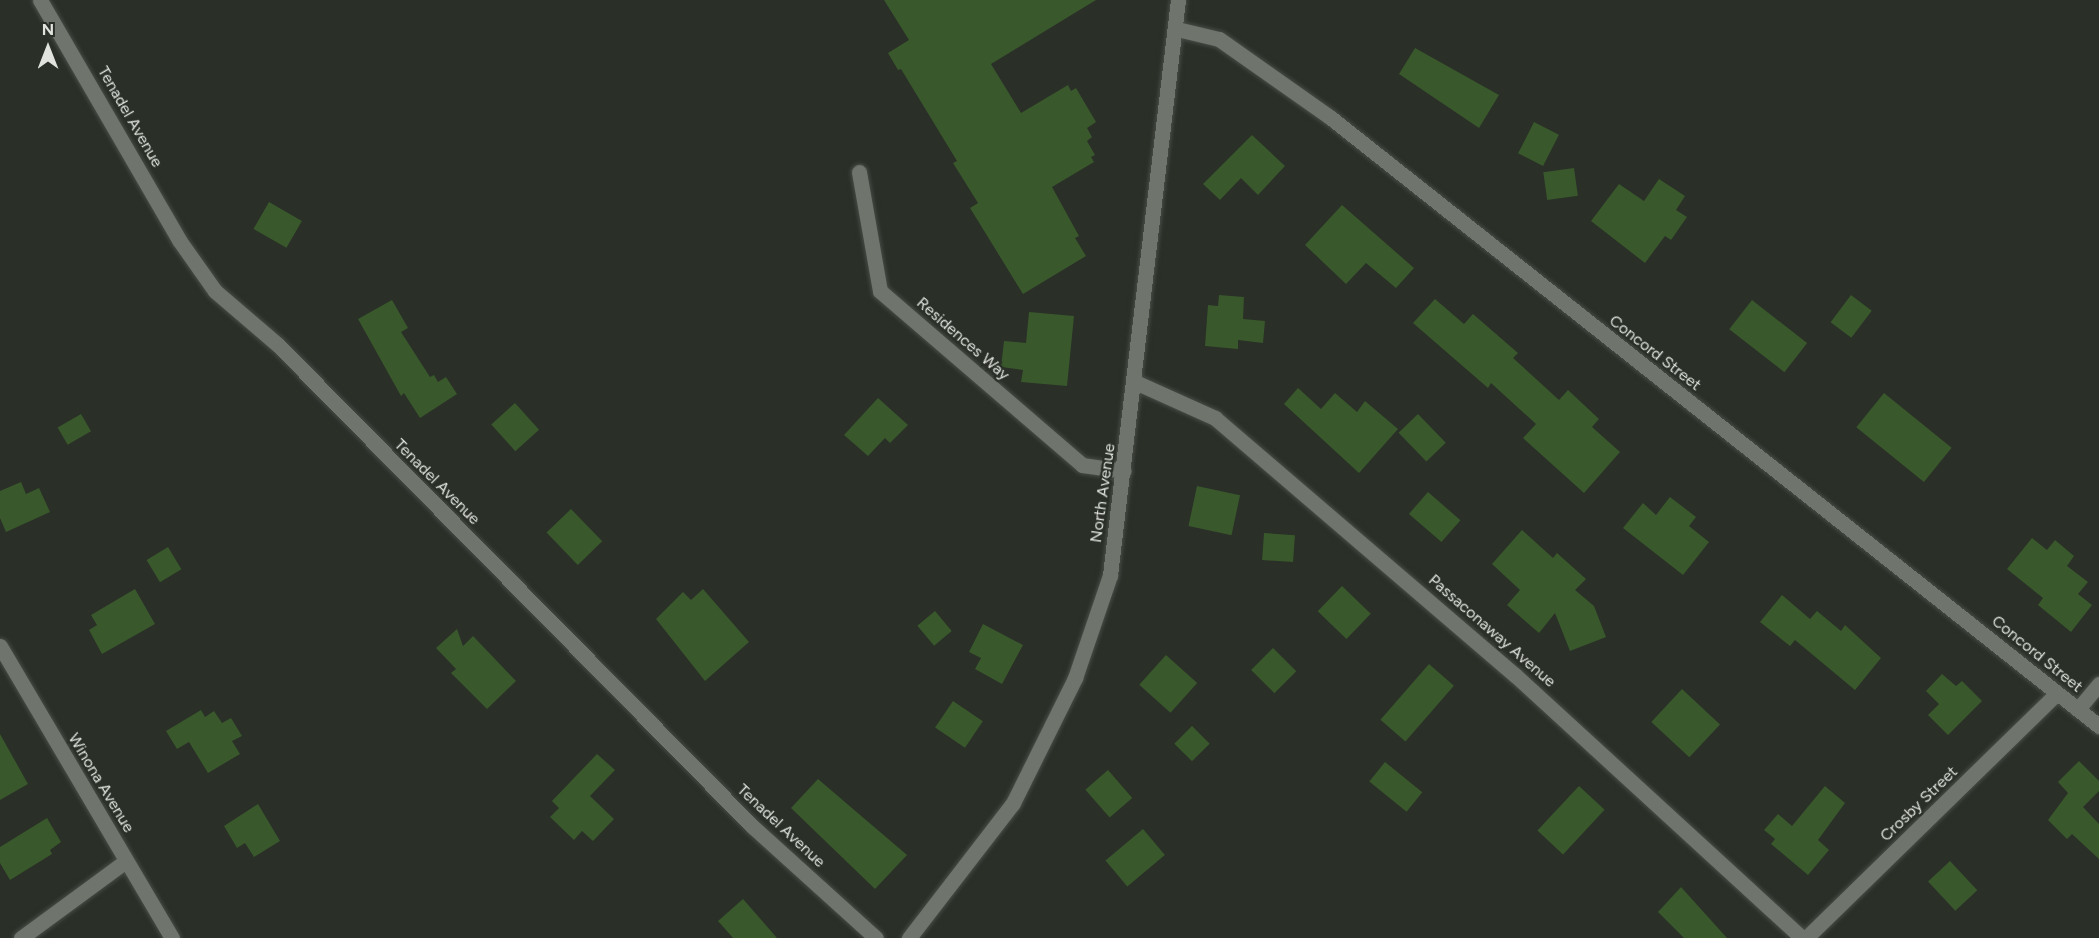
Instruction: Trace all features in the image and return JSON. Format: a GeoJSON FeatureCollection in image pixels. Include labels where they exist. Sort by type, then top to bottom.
{"type":"FeatureCollection","features":[{"type":"Feature","properties":{"kind":"street","name":"Tenadel Avenue"},"geometry":{"type":"LineString","coordinates":[[40,0],[178,240],[215,291],[278,345],[752,826],[876,938]]}},
{"type":"Feature","properties":{"kind":"street","name":"North Avenue"},"geometry":{"type":"LineString","coordinates":[[909,938],[1013,803],[1075,678],[1110,575],[1136,382],[1177,29],[1178,0]]}},
{"type":"Feature","properties":{"kind":"street","name":"Concord Street"},"geometry":{"type":"LineString","coordinates":[[1177,29],[1219,39],[1331,118],[2099,726]]}},
{"type":"Feature","properties":{"kind":"street","name":"Residences Way"},"geometry":{"type":"LineString","coordinates":[[859,172],[880,291],[1082,465],[1124,471]]}},
{"type":"Feature","properties":{"kind":"street","name":"Passaconaway Avenue"},"geometry":{"type":"LineString","coordinates":[[1136,382],[1224,425],[1515,675],[1804,938]]}},
{"type":"Feature","properties":{"kind":"street","name":"Winona Avenue"},"geometry":{"type":"LineString","coordinates":[[0,646],[172,938]]}},
{"type":"Feature","properties":{"kind":"street"},"geometry":{"type":"LineString","coordinates":[[2078,709],[2099,684]]}},
{"type":"Feature","properties":{"kind":"street","name":"Crosby Street"},"geometry":{"type":"LineString","coordinates":[[1804,938],[2056,694]]}},
{"type":"Feature","properties":{"kind":"street"},"geometry":{"type":"LineString","coordinates":[[21,938],[126,861]]}},
{"type":"Feature","properties":{"kind":"building"},"geometry":{"type":"Polygon","coordinates":[[[884,0],[1096,0],[991,64],[1021,113],[1068,85],[1071,91],[1076,88],[1096,122],[1087,128],[1092,137],[1087,141],[1095,155],[1091,157],[1094,162],[1052,187],[1079,236],[1075,238],[1086,256],[1023,294],[970,208],[978,203],[953,163],[957,161],[901,69],[898,70],[888,53],[909,40],[884,0]]]}},
{"type":"Feature","properties":{"kind":"building"},"geometry":{"type":"Polygon","coordinates":[[[1415,48],[1499,95],[1479,128],[1399,74],[1415,48]]]}},
{"type":"Feature","properties":{"kind":"building"},"geometry":{"type":"Polygon","coordinates":[[[1534,122],[1559,135],[1543,166],[1518,153],[1534,122]]]}},
{"type":"Feature","properties":{"kind":"building"},"geometry":{"type":"Polygon","coordinates":[[[1252,135],[1285,166],[1258,195],[1241,178],[1220,200],[1203,184],[1252,135]]]}},
{"type":"Feature","properties":{"kind":"building"},"geometry":{"type":"Polygon","coordinates":[[[1574,168],[1578,196],[1547,200],[1543,172],[1574,168]]]}},
{"type":"Feature","properties":{"kind":"building"},"geometry":{"type":"Polygon","coordinates":[[[1659,179],[1685,196],[1676,210],[1687,217],[1671,240],[1665,236],[1645,263],[1591,221],[1619,184],[1644,201],[1659,179]]]}},
{"type":"Feature","properties":{"kind":"building"},"geometry":{"type":"Polygon","coordinates":[[[269,202],[302,221],[286,248],[254,229],[269,202]]]}},
{"type":"Feature","properties":{"kind":"building"},"geometry":{"type":"Polygon","coordinates":[[[1342,205],[1414,268],[1396,288],[1366,263],[1346,284],[1305,245],[1342,205]]]}},
{"type":"Feature","properties":{"kind":"building"},"geometry":{"type":"Polygon","coordinates":[[[1219,295],[1244,297],[1243,319],[1265,321],[1263,343],[1238,340],[1238,349],[1205,346],[1208,305],[1218,306],[1219,295]]]}},
{"type":"Feature","properties":{"kind":"building"},"geometry":{"type":"Polygon","coordinates":[[[1851,295],[1872,311],[1851,338],[1831,322],[1851,295]]]}},
{"type":"Feature","properties":{"kind":"building"},"geometry":{"type":"Polygon","coordinates":[[[1435,299],[1464,324],[1473,314],[1518,353],[1513,358],[1559,400],[1568,390],[1599,419],[1592,427],[1620,452],[1584,493],[1523,438],[1536,424],[1491,383],[1488,388],[1413,323],[1435,299]]]}},
{"type":"Feature","properties":{"kind":"building"},"geometry":{"type":"Polygon","coordinates":[[[392,300],[408,328],[401,332],[430,377],[434,375],[438,382],[446,377],[457,394],[420,418],[404,393],[401,396],[358,319],[392,300]]]}},
{"type":"Feature","properties":{"kind":"building"},"geometry":{"type":"Polygon","coordinates":[[[1752,300],[1807,343],[1784,372],[1729,329],[1752,300]]]}},
{"type":"Feature","properties":{"kind":"building"},"geometry":{"type":"Polygon","coordinates":[[[1029,312],[1074,316],[1067,386],[1021,382],[1023,370],[1001,367],[1004,341],[1026,343],[1029,312]]]}},
{"type":"Feature","properties":{"kind":"building"},"geometry":{"type":"Polygon","coordinates":[[[1298,388],[1321,409],[1335,393],[1357,412],[1365,401],[1398,429],[1359,473],[1284,404],[1298,388]]]}},
{"type":"Feature","properties":{"kind":"building"},"geometry":{"type":"Polygon","coordinates":[[[1884,393],[1952,448],[1924,482],[1856,427],[1884,393]]]}},
{"type":"Feature","properties":{"kind":"building"},"geometry":{"type":"Polygon","coordinates":[[[878,398],[908,425],[890,443],[885,438],[868,456],[844,435],[878,398]]]}},
{"type":"Feature","properties":{"kind":"building"},"geometry":{"type":"Polygon","coordinates":[[[515,403],[539,430],[515,451],[491,424],[515,403]]]}},
{"type":"Feature","properties":{"kind":"building"},"geometry":{"type":"Polygon","coordinates":[[[81,414],[91,431],[68,445],[58,428],[81,414]]]}},
{"type":"Feature","properties":{"kind":"building"},"geometry":{"type":"Polygon","coordinates":[[[1418,414],[1446,443],[1426,462],[1399,433],[1418,414]]]}},
{"type":"Feature","properties":{"kind":"building"},"geometry":{"type":"Polygon","coordinates":[[[21,482],[26,494],[39,488],[50,512],[6,532],[0,518],[0,491],[21,482]]]}},
{"type":"Feature","properties":{"kind":"building"},"geometry":{"type":"Polygon","coordinates":[[[1197,486],[1240,495],[1232,535],[1188,526],[1197,486]]]}},
{"type":"Feature","properties":{"kind":"building"},"geometry":{"type":"Polygon","coordinates":[[[1428,492],[1460,520],[1441,542],[1409,514],[1428,492]]]}},
{"type":"Feature","properties":{"kind":"building"},"geometry":{"type":"Polygon","coordinates":[[[1670,497],[1696,517],[1689,526],[1709,542],[1683,575],[1623,528],[1643,503],[1656,515],[1670,497]]]}},
{"type":"Feature","properties":{"kind":"building"},"geometry":{"type":"Polygon","coordinates":[[[571,509],[602,541],[578,565],[547,533],[571,509]]]}},
{"type":"Feature","properties":{"kind":"building"},"geometry":{"type":"Polygon","coordinates":[[[1522,530],[1553,558],[1557,553],[1586,579],[1575,590],[1594,606],[1606,637],[1570,651],[1555,613],[1539,633],[1507,605],[1520,590],[1492,564],[1522,530]]]}},
{"type":"Feature","properties":{"kind":"building"},"geometry":{"type":"Polygon","coordinates":[[[1264,533],[1295,535],[1293,562],[1262,560],[1264,533]]]}},
{"type":"Feature","properties":{"kind":"building"},"geometry":{"type":"Polygon","coordinates":[[[2032,538],[2047,550],[2055,540],[2074,556],[2067,566],[2088,582],[2078,594],[2092,605],[2071,632],[2038,605],[2043,598],[2007,569],[2032,538]]]}},
{"type":"Feature","properties":{"kind":"building"},"geometry":{"type":"Polygon","coordinates":[[[168,547],[181,569],[160,582],[147,560],[168,547]]]}},
{"type":"Feature","properties":{"kind":"building"},"geometry":{"type":"Polygon","coordinates":[[[1342,586],[1371,614],[1346,639],[1318,611],[1342,586]]]}},
{"type":"Feature","properties":{"kind":"building"},"geometry":{"type":"Polygon","coordinates":[[[135,589],[155,624],[102,654],[89,630],[97,625],[91,615],[135,589]]]}},
{"type":"Feature","properties":{"kind":"building"},"geometry":{"type":"Polygon","coordinates":[[[703,589],[749,642],[705,681],[656,619],[683,592],[691,600],[703,589]]]}},
{"type":"Feature","properties":{"kind":"building"},"geometry":{"type":"Polygon","coordinates":[[[1782,595],[1810,619],[1817,611],[1841,631],[1845,625],[1881,658],[1855,690],[1795,640],[1790,646],[1760,622],[1782,595]]]}},
{"type":"Feature","properties":{"kind":"building"},"geometry":{"type":"Polygon","coordinates":[[[935,611],[952,631],[934,646],[917,626],[935,611]]]}},
{"type":"Feature","properties":{"kind":"building"},"geometry":{"type":"Polygon","coordinates":[[[983,624],[1023,645],[1002,684],[975,669],[981,658],[969,652],[983,624]]]}},
{"type":"Feature","properties":{"kind":"building"},"geometry":{"type":"Polygon","coordinates":[[[457,629],[463,646],[473,636],[516,681],[487,709],[451,673],[456,669],[436,648],[457,629]]]}},
{"type":"Feature","properties":{"kind":"building"},"geometry":{"type":"Polygon","coordinates":[[[1273,648],[1296,671],[1274,693],[1251,670],[1273,648]]]}},
{"type":"Feature","properties":{"kind":"building"},"geometry":{"type":"Polygon","coordinates":[[[1166,655],[1197,683],[1170,713],[1139,685],[1166,655]]]}},
{"type":"Feature","properties":{"kind":"building"},"geometry":{"type":"Polygon","coordinates":[[[1429,664],[1454,686],[1405,741],[1380,720],[1429,664]]]}},
{"type":"Feature","properties":{"kind":"building"},"geometry":{"type":"Polygon","coordinates":[[[1942,674],[1956,686],[1962,681],[1982,701],[1948,735],[1928,715],[1939,704],[1926,691],[1942,674]]]}},
{"type":"Feature","properties":{"kind":"building"},"geometry":{"type":"Polygon","coordinates":[[[1682,689],[1720,724],[1689,757],[1651,722],[1682,689]]]}},
{"type":"Feature","properties":{"kind":"building"},"geometry":{"type":"Polygon","coordinates":[[[953,701],[983,721],[965,748],[935,728],[953,701]]]}},
{"type":"Feature","properties":{"kind":"building"},"geometry":{"type":"Polygon","coordinates":[[[201,710],[205,717],[214,711],[222,723],[231,718],[242,736],[232,741],[240,754],[208,773],[189,742],[177,749],[166,731],[201,710]]]}},
{"type":"Feature","properties":{"kind":"building"},"geometry":{"type":"Polygon","coordinates":[[[1192,726],[1210,744],[1192,761],[1174,744],[1192,726]]]}},
{"type":"Feature","properties":{"kind":"building"},"geometry":{"type":"Polygon","coordinates":[[[0,734],[28,784],[0,800],[0,734]]]}},
{"type":"Feature","properties":{"kind":"building"},"geometry":{"type":"Polygon","coordinates":[[[597,754],[615,770],[590,796],[614,819],[593,841],[582,831],[574,840],[550,817],[559,808],[552,801],[597,754]]]}},
{"type":"Feature","properties":{"kind":"building"},"geometry":{"type":"Polygon","coordinates":[[[2079,761],[2099,781],[2099,791],[2083,807],[2099,824],[2099,859],[2072,834],[2067,839],[2048,820],[2068,793],[2058,782],[2079,761]]]}},
{"type":"Feature","properties":{"kind":"building"},"geometry":{"type":"Polygon","coordinates":[[[1385,762],[1422,792],[1407,812],[1369,781],[1385,762]]]}},
{"type":"Feature","properties":{"kind":"building"},"geometry":{"type":"Polygon","coordinates":[[[1108,770],[1132,798],[1110,818],[1085,790],[1108,770]]]}},
{"type":"Feature","properties":{"kind":"building"},"geometry":{"type":"Polygon","coordinates":[[[818,779],[907,855],[875,889],[791,808],[818,779]]]}},
{"type":"Feature","properties":{"kind":"building"},"geometry":{"type":"Polygon","coordinates":[[[1579,786],[1605,810],[1563,854],[1537,831],[1579,786]]]}},
{"type":"Feature","properties":{"kind":"building"},"geometry":{"type":"Polygon","coordinates":[[[1825,786],[1845,803],[1818,840],[1829,850],[1808,875],[1771,844],[1775,839],[1764,830],[1778,814],[1792,826],[1825,786]]]}},
{"type":"Feature","properties":{"kind":"building"},"geometry":{"type":"Polygon","coordinates":[[[258,804],[280,841],[254,857],[245,843],[237,848],[224,826],[258,804]]]}},
{"type":"Feature","properties":{"kind":"building"},"geometry":{"type":"Polygon","coordinates":[[[47,818],[61,842],[50,850],[52,854],[10,880],[0,863],[0,847],[47,818]]]}},
{"type":"Feature","properties":{"kind":"building"},"geometry":{"type":"Polygon","coordinates":[[[1143,829],[1165,855],[1127,887],[1105,860],[1143,829]]]}},
{"type":"Feature","properties":{"kind":"building"},"geometry":{"type":"Polygon","coordinates":[[[1950,861],[1977,890],[1955,911],[1928,881],[1950,861]]]}},
{"type":"Feature","properties":{"kind":"building"},"geometry":{"type":"Polygon","coordinates":[[[1681,887],[1727,938],[1684,938],[1658,912],[1681,887]]]}},
{"type":"Feature","properties":{"kind":"building"},"geometry":{"type":"Polygon","coordinates":[[[743,899],[777,938],[733,938],[718,921],[743,899]]]}}]}
